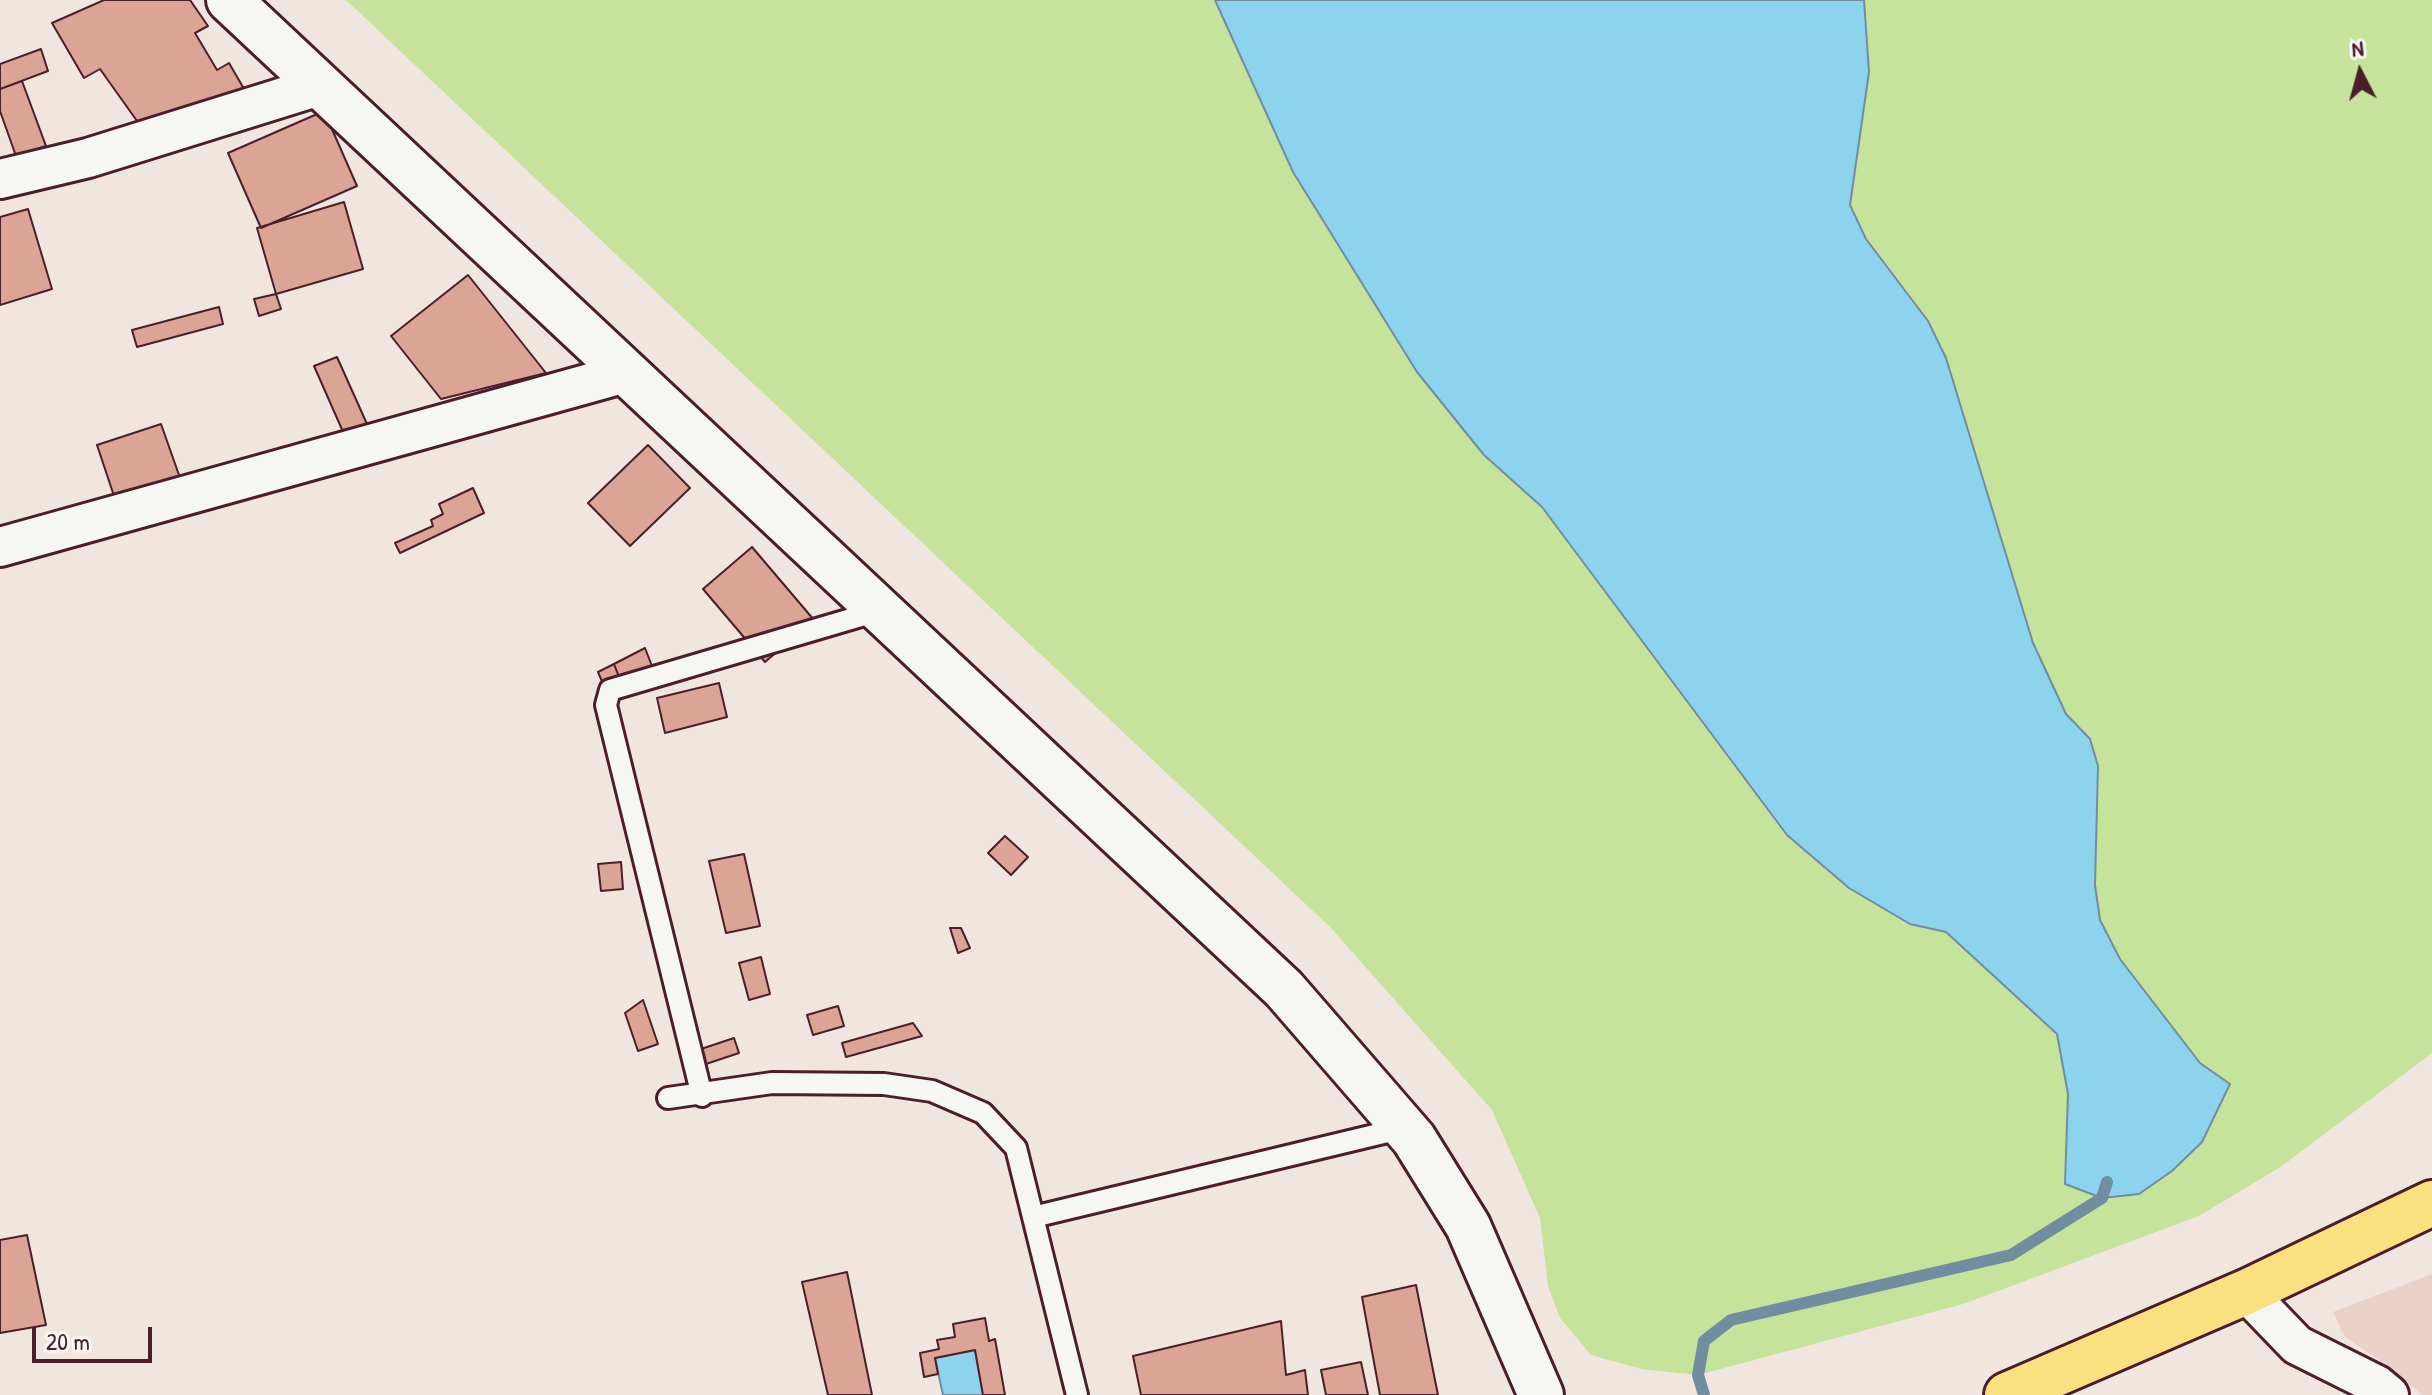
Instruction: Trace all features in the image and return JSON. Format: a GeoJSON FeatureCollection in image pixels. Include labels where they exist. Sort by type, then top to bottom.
{"type":"FeatureCollection","features":[{"type":"Feature","properties":{"kind":"highway"},"geometry":{"type":"LineString","coordinates":[[2007,1395],[2246,1292],[2432,1203]]}},
{"type":"Feature","properties":{"kind":"street"},"geometry":{"type":"LineString","coordinates":[[229,0],[1284,989],[1404,1128],[1468,1226],[1541,1395]]}},
{"type":"Feature","properties":{"kind":"street"},"geometry":{"type":"LineString","coordinates":[[0,179],[88,158],[319,86]]}},
{"type":"Feature","properties":{"kind":"street"},"geometry":{"type":"LineString","coordinates":[[0,547],[626,373]]}},
{"type":"Feature","properties":{"kind":"street"},"geometry":{"type":"LineString","coordinates":[[2246,1292],[2297,1345],[2389,1395]]}},
{"type":"Feature","properties":{"kind":"lane"},"geometry":{"type":"LineString","coordinates":[[702,1096],[606,705],[610,690],[878,611]]}},
{"type":"Feature","properties":{"kind":"lane"},"geometry":{"type":"LineString","coordinates":[[668,1098],[702,1096],[772,1083],[884,1084],[932,1091],[983,1113],[1016,1148],[1077,1395]]}},
{"type":"Feature","properties":{"kind":"lane"},"geometry":{"type":"LineString","coordinates":[[1033,1217],[1404,1128]]}},
{"type":"Feature","properties":{"kind":"shaded area"},"geometry":{"type":"Polygon","coordinates":[[[2432,1274],[2432,1395],[2422,1395],[2344,1336],[2333,1312],[2432,1274]]]}},
{"type":"Feature","properties":{"kind":"green space"},"geometry":{"type":"Polygon","coordinates":[[[346,0],[1215,0],[1293,172],[1484,455],[1542,507],[1787,835],[1849,888],[1910,924],[1945,932],[2057,1034],[2068,1094],[2065,1184],[2140,1194],[2172,1171],[2202,1142],[2230,1084],[2200,1063],[2120,958],[2100,920],[2095,885],[2090,739],[2066,714],[2033,643],[1928,321],[1866,239],[1850,205],[1869,72],[1864,0],[2432,0],[2432,1053],[2282,1166],[2199,1216],[1963,1304],[1698,1375],[1641,1369],[1591,1355],[1560,1318],[1548,1286],[1540,1218],[1492,1110],[1331,928],[346,0]]]}},
{"type":"Feature","properties":{"kind":"water"},"geometry":{"type":"Polygon","coordinates":[[[1215,0],[1864,0],[1869,72],[1850,205],[1866,239],[1928,321],[1946,358],[2033,643],[2066,714],[2090,739],[2098,766],[2095,885],[2100,920],[2120,959],[2200,1063],[2230,1084],[2202,1142],[2172,1171],[2139,1194],[2102,1198],[2065,1184],[2068,1094],[2057,1034],[1946,932],[1910,924],[1849,888],[1787,835],[1542,507],[1484,455],[1417,372],[1293,172],[1215,0]]]}},
{"type":"Feature","properties":{"kind":"water"},"geometry":{"type":"Polygon","coordinates":[[[975,1350],[983,1395],[943,1395],[935,1358],[975,1350]]]}},
{"type":"Feature","properties":{"kind":"building"},"geometry":{"type":"Polygon","coordinates":[[[104,0],[190,0],[208,26],[195,33],[217,70],[229,63],[247,94],[142,128],[100,69],[84,78],[52,23],[104,0]]]}},
{"type":"Feature","properties":{"kind":"building"},"geometry":{"type":"Polygon","coordinates":[[[41,49],[48,71],[0,89],[0,64],[41,49]]]}},
{"type":"Feature","properties":{"kind":"building"},"geometry":{"type":"Polygon","coordinates":[[[22,81],[46,146],[16,156],[0,111],[0,89],[22,81]]]}},
{"type":"Feature","properties":{"kind":"building"},"geometry":{"type":"Polygon","coordinates":[[[324,111],[357,186],[261,228],[228,153],[324,111]]]}},
{"type":"Feature","properties":{"kind":"building"},"geometry":{"type":"Polygon","coordinates":[[[344,202],[363,269],[276,294],[257,228],[344,202]]]}},
{"type":"Feature","properties":{"kind":"building"},"geometry":{"type":"Polygon","coordinates":[[[28,209],[52,289],[0,305],[0,217],[28,209]]]}},
{"type":"Feature","properties":{"kind":"building"},"geometry":{"type":"Polygon","coordinates":[[[468,275],[546,373],[441,399],[391,336],[468,275]]]}},
{"type":"Feature","properties":{"kind":"building"},"geometry":{"type":"Polygon","coordinates":[[[276,294],[281,309],[259,316],[254,299],[276,294]]]}},
{"type":"Feature","properties":{"kind":"building"},"geometry":{"type":"Polygon","coordinates":[[[219,307],[223,324],[137,347],[132,330],[219,307]]]}},
{"type":"Feature","properties":{"kind":"building"},"geometry":{"type":"Polygon","coordinates":[[[337,357],[367,424],[344,434],[314,366],[337,357]]]}},
{"type":"Feature","properties":{"kind":"building"},"geometry":{"type":"Polygon","coordinates":[[[161,424],[185,492],[119,511],[97,445],[161,424]]]}},
{"type":"Feature","properties":{"kind":"building"},"geometry":{"type":"Polygon","coordinates":[[[648,445],[690,488],[630,546],[588,503],[648,445]]]}},
{"type":"Feature","properties":{"kind":"building"},"geometry":{"type":"Polygon","coordinates":[[[473,488],[484,513],[400,553],[395,543],[433,526],[431,520],[443,514],[439,504],[473,488]]]}},
{"type":"Feature","properties":{"kind":"building"},"geometry":{"type":"Polygon","coordinates":[[[752,547],[814,620],[765,662],[703,589],[752,547]]]}},
{"type":"Feature","properties":{"kind":"building"},"geometry":{"type":"Polygon","coordinates":[[[645,648],[652,666],[619,677],[614,664],[645,648]]]}},
{"type":"Feature","properties":{"kind":"building"},"geometry":{"type":"Polygon","coordinates":[[[614,664],[619,677],[603,684],[598,672],[614,664]]]}},
{"type":"Feature","properties":{"kind":"building"},"geometry":{"type":"Polygon","coordinates":[[[719,683],[727,717],[665,733],[657,698],[719,683]]]}},
{"type":"Feature","properties":{"kind":"building"},"geometry":{"type":"Polygon","coordinates":[[[1005,836],[1028,857],[1011,875],[988,853],[1005,836]]]}},
{"type":"Feature","properties":{"kind":"building"},"geometry":{"type":"Polygon","coordinates":[[[744,854],[760,926],[726,933],[709,861],[744,854]]]}},
{"type":"Feature","properties":{"kind":"building"},"geometry":{"type":"Polygon","coordinates":[[[621,862],[623,889],[601,891],[598,864],[621,862]]]}},
{"type":"Feature","properties":{"kind":"building"},"geometry":{"type":"Polygon","coordinates":[[[950,928],[961,928],[970,948],[958,953],[950,928]]]}},
{"type":"Feature","properties":{"kind":"building"},"geometry":{"type":"Polygon","coordinates":[[[761,957],[770,994],[749,1000],[739,963],[761,957]]]}},
{"type":"Feature","properties":{"kind":"building"},"geometry":{"type":"Polygon","coordinates":[[[643,1000],[658,1044],[638,1051],[625,1013],[643,1000]]]}},
{"type":"Feature","properties":{"kind":"building"},"geometry":{"type":"Polygon","coordinates":[[[838,1006],[844,1026],[813,1035],[807,1015],[838,1006]]]}},
{"type":"Feature","properties":{"kind":"building"},"geometry":{"type":"Polygon","coordinates":[[[913,1023],[922,1036],[846,1057],[842,1043],[913,1023]]]}},
{"type":"Feature","properties":{"kind":"building"},"geometry":{"type":"Polygon","coordinates":[[[734,1038],[739,1053],[706,1064],[701,1049],[734,1038]]]}},
{"type":"Feature","properties":{"kind":"building"},"geometry":{"type":"Polygon","coordinates":[[[27,1235],[46,1325],[0,1333],[0,1240],[27,1235]]]}},
{"type":"Feature","properties":{"kind":"building"},"geometry":{"type":"Polygon","coordinates":[[[847,1272],[872,1395],[828,1395],[802,1282],[847,1272]]]}},
{"type":"Feature","properties":{"kind":"building"},"geometry":{"type":"Polygon","coordinates":[[[1416,1285],[1438,1395],[1380,1395],[1362,1297],[1416,1285]]]}},
{"type":"Feature","properties":{"kind":"building"},"geometry":{"type":"Polygon","coordinates":[[[985,1318],[989,1341],[995,1339],[1005,1395],[983,1395],[975,1350],[935,1358],[938,1374],[924,1377],[920,1353],[939,1349],[937,1340],[955,1337],[953,1324],[985,1318]]]}},
{"type":"Feature","properties":{"kind":"building"},"geometry":{"type":"Polygon","coordinates":[[[1281,1321],[1286,1375],[1305,1370],[1308,1395],[1141,1395],[1133,1356],[1281,1321]]]}},
{"type":"Feature","properties":{"kind":"building"},"geometry":{"type":"Polygon","coordinates":[[[1361,1362],[1368,1395],[1326,1395],[1321,1370],[1361,1362]]]}},
{"type":"Feature","properties":{"kind":"waterway"},"geometry":{"type":"LineString","coordinates":[[1704,1395],[1698,1375],[1704,1341],[1731,1320],[2011,1255],[2102,1198],[2107,1182]]}}]}
